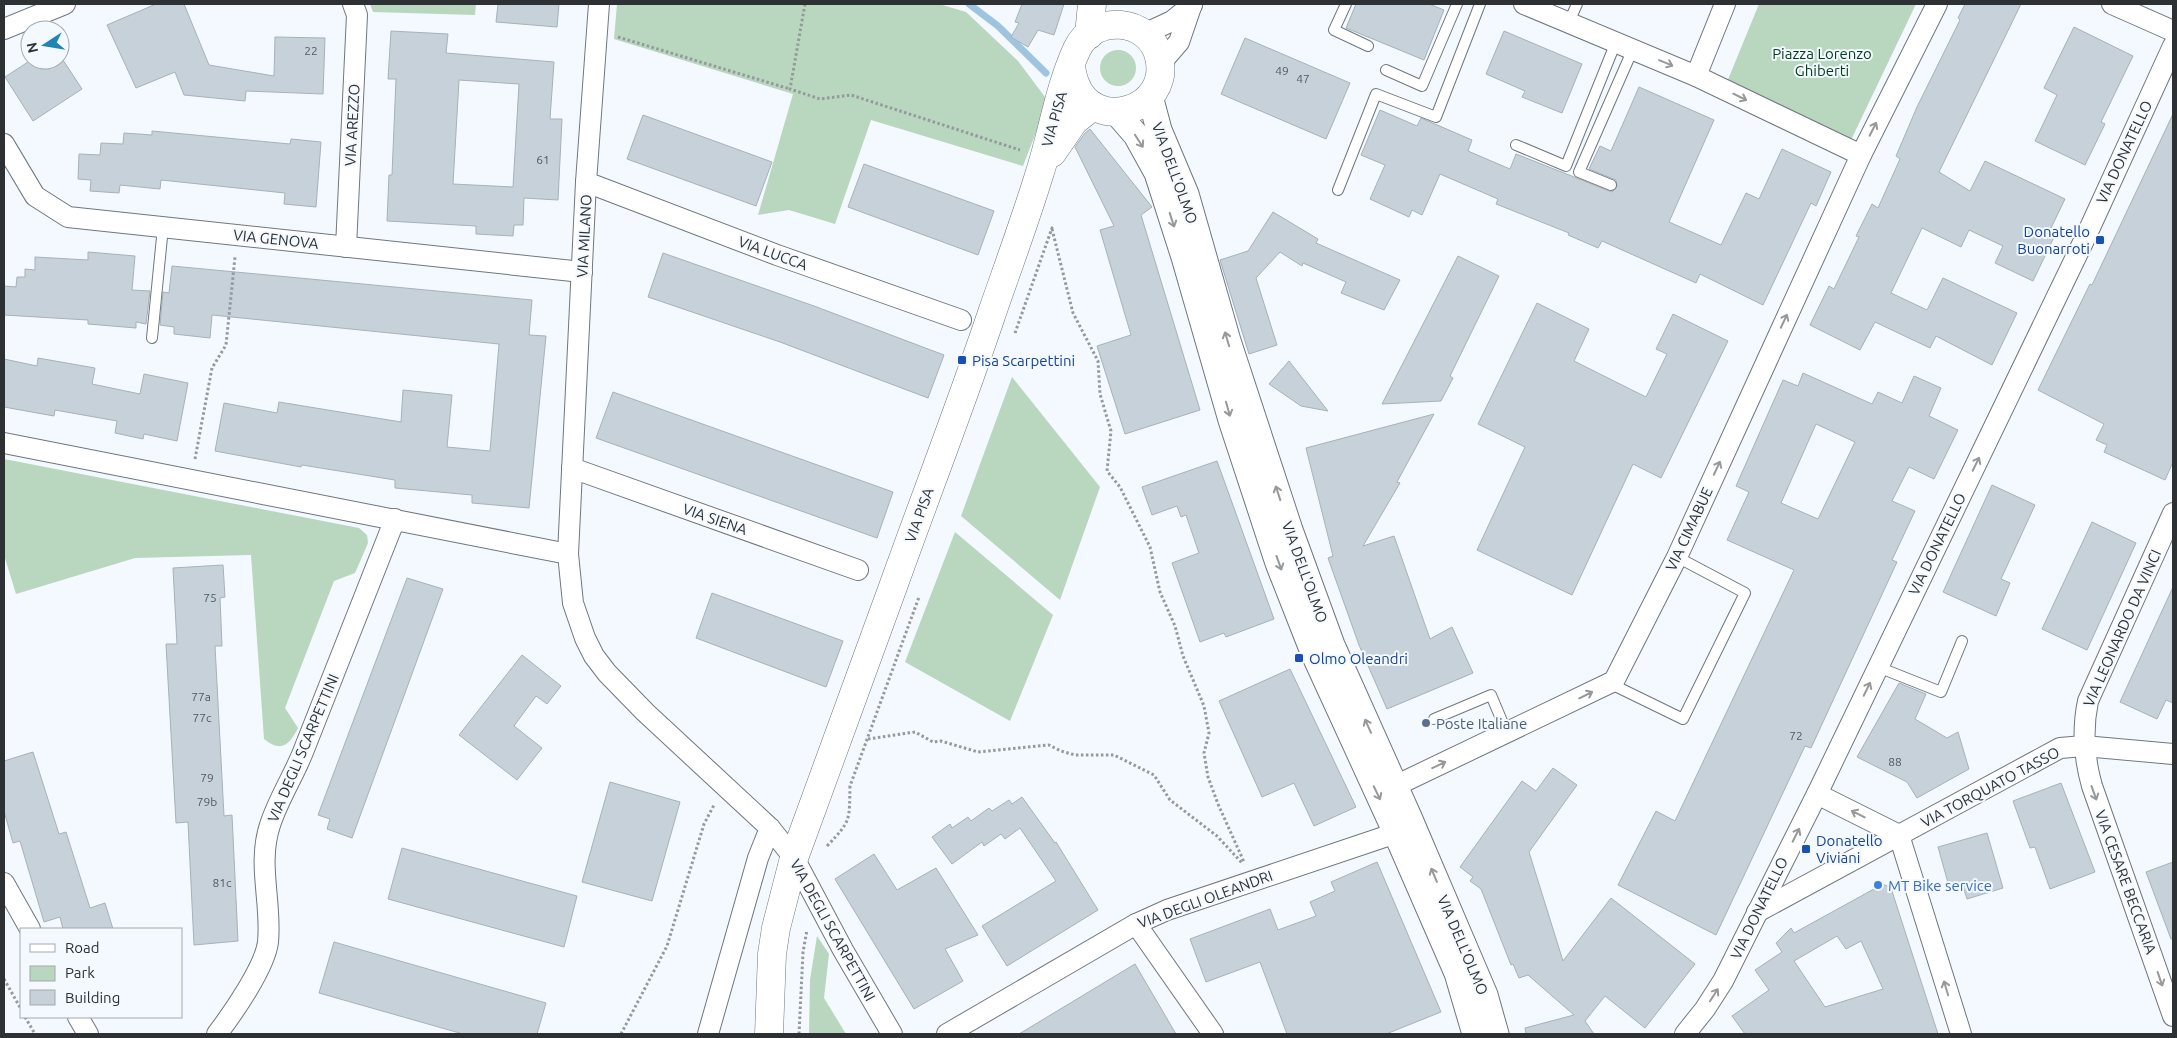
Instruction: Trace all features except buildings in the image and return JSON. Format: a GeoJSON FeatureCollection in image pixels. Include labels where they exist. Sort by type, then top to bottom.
{"type":"FeatureCollection","features":[{"type":"Feature","properties":{"kind":"main road"},"geometry":{"type":"LineString","coordinates":[[1089,35],[1092,4]]}},
{"type":"Feature","properties":{"kind":"main road"},"geometry":{"type":"LineString","coordinates":[[1071,67],[1080,43],[1089,35],[1103,26],[1133,21],[1159,55],[1160,64],[1156,86],[1150,96]]}},
{"type":"Feature","properties":{"kind":"main road","name":"VIA DELL'OLMO"},"geometry":{"type":"LineString","coordinates":[[1071,67],[1079,92],[1104,109],[1135,108],[1144,103],[1150,96]]}},
{"type":"Feature","properties":{"kind":"main road","name":"VIA PISA"},"geometry":{"type":"LineString","coordinates":[[769,1034],[772,954],[776,928],[794,858],[971,374],[1024,217],[1029,165],[1071,67]]}},
{"type":"Feature","properties":{"kind":"main road","name":"VIA PISA"},"geometry":{"type":"LineString","coordinates":[[1029,165],[1066,131],[1082,113],[1104,109]]}},
{"type":"Feature","properties":{"kind":"street"},"geometry":{"type":"LineString","coordinates":[[4,29],[65,4]]}},
{"type":"Feature","properties":{"kind":"street","name":"VIA AREZZO"},"geometry":{"type":"LineString","coordinates":[[346,247],[357,15],[353,4]]}},
{"type":"Feature","properties":{"kind":"street","name":"VIA MILANO"},"geometry":{"type":"LineString","coordinates":[[572,468],[586,182],[599,4]]}},
{"type":"Feature","properties":{"kind":"street"},"geometry":{"type":"LineString","coordinates":[[1133,21],[1156,30],[1172,21],[1192,4]]}},
{"type":"Feature","properties":{"kind":"street"},"geometry":{"type":"LineString","coordinates":[[1160,64],[1178,42],[1192,4]]}},
{"type":"Feature","properties":{"kind":"street"},"geometry":{"type":"LineString","coordinates":[[1524,4],[1696,76],[1861,155],[1937,4]]}},
{"type":"Feature","properties":{"kind":"street"},"geometry":{"type":"LineString","coordinates":[[1696,76],[1725,4]]}},
{"type":"Feature","properties":{"kind":"street"},"geometry":{"type":"LineString","coordinates":[[2112,4],[2173,31]]}},
{"type":"Feature","properties":{"kind":"street","name":"VIA DONATELLO"},"geometry":{"type":"LineString","coordinates":[[1693,1031],[1723,981],[1878,667],[2087,234],[2173,46]]}},
{"type":"Feature","properties":{"kind":"street","name":"VIA DELL'OLMO"},"geometry":{"type":"LineString","coordinates":[[1150,96],[1159,130],[1186,194],[1228,341],[1293,539],[1332,645],[1485,995],[1496,1034]]}},
{"type":"Feature","properties":{"kind":"street","name":"VIA DELL'OLMO"},"geometry":{"type":"LineString","coordinates":[[1104,109],[1136,135],[1156,173],[1184,256],[1231,420],[1278,563],[1313,652],[1396,832],[1457,973],[1475,1034]]}},
{"type":"Feature","properties":{"kind":"street","name":"VIA GENOVA"},"geometry":{"type":"LineString","coordinates":[[4,144],[35,196],[68,217],[582,272]]}},
{"type":"Feature","properties":{"kind":"street","name":"VIA CIMABUE"},"geometry":{"type":"LineString","coordinates":[[1395,786],[1610,683],[1620,672],[1677,557],[1861,155]]}},
{"type":"Feature","properties":{"kind":"street","name":"VIA LUCCA"},"geometry":{"type":"LineString","coordinates":[[586,182],[777,255],[961,320]]}},
{"type":"Feature","properties":{"kind":"street"},"geometry":{"type":"LineString","coordinates":[[4,443],[568,554]]}},
{"type":"Feature","properties":{"kind":"street","name":"VIA DEGLI SCARPETTINI"},"geometry":{"type":"LineString","coordinates":[[572,468],[568,554],[573,603],[584,638],[594,656],[607,673],[645,712],[770,828],[794,858],[813,896],[892,1034]]}},
{"type":"Feature","properties":{"kind":"street","name":"VIA SIENA"},"geometry":{"type":"LineString","coordinates":[[572,468],[858,570]]}},
{"type":"Feature","properties":{"kind":"street","name":"VIA LEONARDO DA VINCI"},"geometry":{"type":"LineString","coordinates":[[2084,746],[2085,713],[2088,701],[2173,513]]}},
{"type":"Feature","properties":{"kind":"street","name":"VIA DEGLI SCARPETTINI"},"geometry":{"type":"LineString","coordinates":[[217,1034],[265,957],[268,941],[268,910],[264,876],[270,826],[292,779],[395,519]]}},
{"type":"Feature","properties":{"kind":"street","name":"VIA TORQUATO TASSO"},"geometry":{"type":"LineString","coordinates":[[1757,912],[2060,748],[2084,746],[2173,754]]}},
{"type":"Feature","properties":{"kind":"street","name":"VIA CESARE BECCARIA"},"geometry":{"type":"LineString","coordinates":[[2084,746],[2086,764],[2092,786],[2173,1016]]}},
{"type":"Feature","properties":{"kind":"street"},"geometry":{"type":"LineString","coordinates":[[1816,794],[1899,835],[1961,1034]]}},
{"type":"Feature","properties":{"kind":"street"},"geometry":{"type":"LineString","coordinates":[[708,1034],[758,858],[770,828]]}},
{"type":"Feature","properties":{"kind":"street","name":"VIA DEGLI OLEANDRI"},"geometry":{"type":"LineString","coordinates":[[947,1034],[1136,924],[1167,910],[1396,832]]}},
{"type":"Feature","properties":{"kind":"street"},"geometry":{"type":"LineString","coordinates":[[4,883],[29,928]]}},
{"type":"Feature","properties":{"kind":"street"},"geometry":{"type":"LineString","coordinates":[[1136,924],[1212,1034]]}},
{"type":"Feature","properties":{"kind":"street"},"geometry":{"type":"LineString","coordinates":[[79,1018],[88,1034]]}},
{"type":"Feature","properties":{"kind":"lane"},"geometry":{"type":"LineString","coordinates":[[1346,4],[1334,30],[1368,46]]}},
{"type":"Feature","properties":{"kind":"lane"},"geometry":{"type":"LineString","coordinates":[[1386,70],[1422,86],[1456,4]]}},
{"type":"Feature","properties":{"kind":"lane"},"geometry":{"type":"LineString","coordinates":[[1338,190],[1376,94],[1436,118],[1480,4]]}},
{"type":"Feature","properties":{"kind":"lane"},"geometry":{"type":"LineString","coordinates":[[1569,22],[1576,4]]}},
{"type":"Feature","properties":{"kind":"lane"},"geometry":{"type":"LineString","coordinates":[[1516,145],[1566,166],[1624,46]]}},
{"type":"Feature","properties":{"kind":"lane"},"geometry":{"type":"LineString","coordinates":[[1611,185],[1579,172],[1624,46]]}},
{"type":"Feature","properties":{"kind":"lane"},"geometry":{"type":"LineString","coordinates":[[152,338],[162,227]]}},
{"type":"Feature","properties":{"kind":"lane"},"geometry":{"type":"LineString","coordinates":[[1610,683],[1683,719],[1745,593],[1677,557]]}},
{"type":"Feature","properties":{"kind":"lane"},"geometry":{"type":"LineString","coordinates":[[1878,667],[1941,692],[1962,641]]}},
{"type":"Feature","properties":{"kind":"lane"},"geometry":{"type":"LineString","coordinates":[[1434,719],[1491,695],[1507,733]]}},
{"type":"Feature","properties":{"kind":"path"},"geometry":{"type":"LineString","coordinates":[[790,89],[805,4]]}},
{"type":"Feature","properties":{"kind":"path"},"geometry":{"type":"LineString","coordinates":[[597,30],[820,99],[851,95],[1020,150],[1029,165]]}},
{"type":"Feature","properties":{"kind":"path"},"geometry":{"type":"LineString","coordinates":[[1024,217],[1052,228]]}},
{"type":"Feature","properties":{"kind":"path"},"geometry":{"type":"LineString","coordinates":[[1012,341],[1052,228]]}},
{"type":"Feature","properties":{"kind":"path"},"geometry":{"type":"LineString","coordinates":[[868,739],[915,732],[932,742],[940,741],[978,752],[1049,745],[1060,751],[1075,755],[1114,755],[1154,775],[1170,800],[1217,836],[1247,868],[1208,777],[1204,754],[1209,733],[1204,706],[1183,656],[1175,626],[1160,592],[1150,547],[1120,487],[1107,471],[1111,431],[1100,394],[1098,361],[1073,313],[1052,228]]}},
{"type":"Feature","properties":{"kind":"path"},"geometry":{"type":"LineString","coordinates":[[191,480],[212,368],[226,345],[237,235]]}},
{"type":"Feature","properties":{"kind":"path"},"geometry":{"type":"LineString","coordinates":[[825,848],[848,822],[851,811],[850,786],[921,591]]}},
{"type":"Feature","properties":{"kind":"path"},"geometry":{"type":"LineString","coordinates":[[621,1034],[667,946],[706,817],[727,789]]}},
{"type":"Feature","properties":{"kind":"path"},"geometry":{"type":"LineString","coordinates":[[799,1034],[803,952],[813,896]]}},
{"type":"Feature","properties":{"kind":"path"},"geometry":{"type":"LineString","coordinates":[[4,979],[20,1007]]}},
{"type":"Feature","properties":{"kind":"path"},"geometry":{"type":"LineString","coordinates":[[27,1018],[35,1034]]}},
{"type":"Feature","properties":{"kind":"green space"},"geometry":{"type":"Polygon","coordinates":[[[370,4],[476,4],[475,15],[373,12],[370,4]]]}},
{"type":"Feature","properties":{"kind":"green space"},"geometry":{"type":"Polygon","coordinates":[[[617,4],[939,4],[966,12],[1018,61],[1048,101],[1023,166],[871,120],[835,224],[789,210],[758,215],[793,94],[614,39],[617,4]]]}},
{"type":"Feature","properties":{"kind":"green space","name":"Piazza Lorenzo Ghiberti"},"geometry":{"type":"Polygon","coordinates":[[[1759,4],[1916,4],[1851,140],[1727,82],[1759,4]]]}},
{"type":"Feature","properties":{"kind":"green space"},"geometry":{"type":"Polygon","coordinates":[[[1118,50],[1131,55],[1136,68],[1131,81],[1118,86],[1105,81],[1100,68],[1105,55],[1118,50]]]}},
{"type":"Feature","properties":{"kind":"green space"},"geometry":{"type":"Polygon","coordinates":[[[1012,377],[1100,487],[1060,600],[961,516],[1012,377]]]}},
{"type":"Feature","properties":{"kind":"green space"},"geometry":{"type":"Polygon","coordinates":[[[4,459],[359,528],[367,535],[368,543],[355,573],[334,581],[285,708],[298,728],[288,743],[276,746],[264,739],[251,555],[135,558],[16,594],[4,555],[4,459]]]}},
{"type":"Feature","properties":{"kind":"green space"},"geometry":{"type":"Polygon","coordinates":[[[955,532],[1053,615],[1010,721],[905,662],[955,532]]]}},
{"type":"Feature","properties":{"kind":"green space"},"geometry":{"type":"Polygon","coordinates":[[[817,936],[829,954],[824,998],[846,1034],[809,1034],[810,980],[817,936]]]}},
{"type":"Feature","properties":{"kind":"waterway"},"geometry":{"type":"LineString","coordinates":[[969,4],[998,26],[1046,73]]}},
{"type":"Feature","properties":{"kind":"place","name":"Donatello Buonarroti"},"geometry":{"type":"Point","coordinates":[2100,240]}},
{"type":"Feature","properties":{"kind":"place","name":"Pisa Scarpettini"},"geometry":{"type":"Point","coordinates":[962,360]}},
{"type":"Feature","properties":{"kind":"place","name":"Olmo Oleandri"},"geometry":{"type":"Point","coordinates":[1299,658]}},
{"type":"Feature","properties":{"kind":"place","name":"Poste Italiane"},"geometry":{"type":"Point","coordinates":[1426,723]}},
{"type":"Feature","properties":{"kind":"place","name":"Donatello Viviani"},"geometry":{"type":"Point","coordinates":[1806,849]}},
{"type":"Feature","properties":{"kind":"place","name":"MT Bike service"},"geometry":{"type":"Point","coordinates":[1878,885]}}]}
